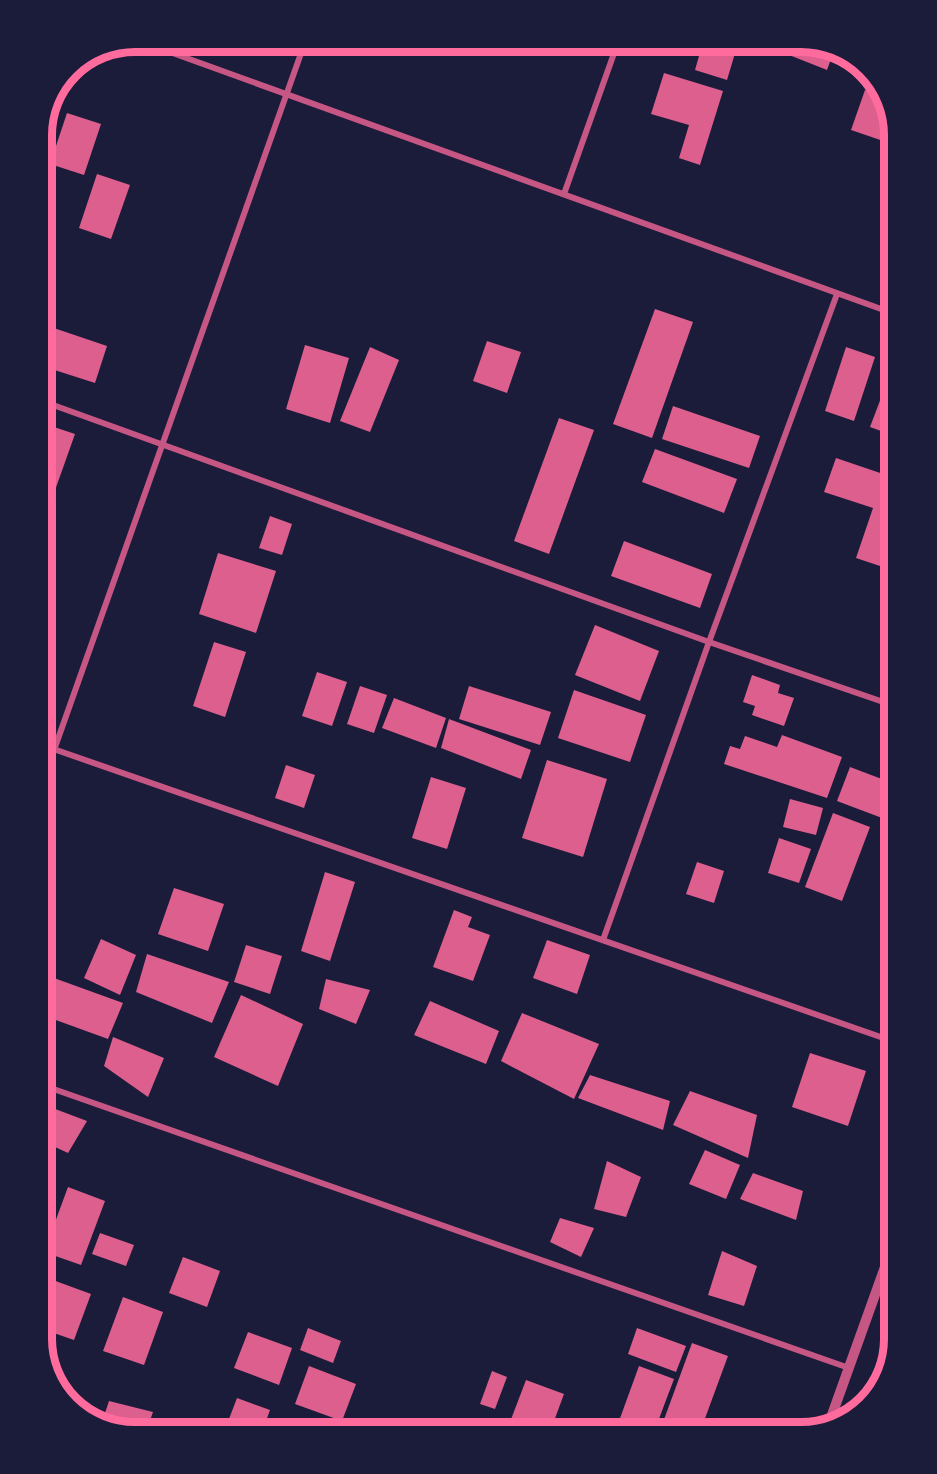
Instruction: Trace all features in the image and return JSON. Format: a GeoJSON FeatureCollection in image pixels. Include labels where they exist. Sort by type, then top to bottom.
{"type":"FeatureCollection","features":[{"type":"Feature","properties":{"kind":"street"},"geometry":{"type":"LineString","coordinates":[[170,52],[884,310]]}},
{"type":"Feature","properties":{"kind":"street"},"geometry":{"type":"LineString","coordinates":[[52,754],[301,52]]}},
{"type":"Feature","properties":{"kind":"street"},"geometry":{"type":"LineString","coordinates":[[564,194],[614,53]]}},
{"type":"Feature","properties":{"kind":"street"},"geometry":{"type":"LineString","coordinates":[[603,940],[708,642],[837,294]]}},
{"type":"Feature","properties":{"kind":"street"},"geometry":{"type":"LineString","coordinates":[[53,405],[708,642],[884,702]]}},
{"type":"Feature","properties":{"kind":"street"},"geometry":{"type":"LineString","coordinates":[[54,750],[884,1038]]}},
{"type":"Feature","properties":{"kind":"street"},"geometry":{"type":"LineString","coordinates":[[52,1089],[849,1368]]}},
{"type":"Feature","properties":{"kind":"street"},"geometry":{"type":"LineString","coordinates":[[832,1415],[884,1270]]}},
{"type":"Feature","properties":{"kind":"building"},"geometry":{"type":"Polygon","coordinates":[[[700,53],[735,53],[727,80],[695,70],[700,53]]]}},
{"type":"Feature","properties":{"kind":"building"},"geometry":{"type":"Polygon","coordinates":[[[784,53],[818,54],[828,57],[831,58],[827,70],[784,53]]]}},
{"type":"Feature","properties":{"kind":"building"},"geometry":{"type":"Polygon","coordinates":[[[664,73],[723,91],[700,165],[679,158],[689,125],[651,114],[664,73]]]}},
{"type":"Feature","properties":{"kind":"building"},"geometry":{"type":"Polygon","coordinates":[[[865,90],[872,92],[882,114],[884,141],[851,130],[865,90]]]}},
{"type":"Feature","properties":{"kind":"building"},"geometry":{"type":"Polygon","coordinates":[[[67,113],[101,124],[84,175],[53,165],[53,155],[67,113]]]}},
{"type":"Feature","properties":{"kind":"building"},"geometry":{"type":"Polygon","coordinates":[[[97,174],[130,185],[111,239],[79,228],[97,174]]]}},
{"type":"Feature","properties":{"kind":"building"},"geometry":{"type":"Polygon","coordinates":[[[655,309],[693,322],[652,438],[613,424],[655,309]]]}},
{"type":"Feature","properties":{"kind":"building"},"geometry":{"type":"Polygon","coordinates":[[[53,328],[107,346],[95,383],[53,369],[53,328]]]}},
{"type":"Feature","properties":{"kind":"building"},"geometry":{"type":"Polygon","coordinates":[[[487,341],[521,352],[507,393],[473,381],[487,341]]]}},
{"type":"Feature","properties":{"kind":"building"},"geometry":{"type":"Polygon","coordinates":[[[305,345],[349,358],[330,423],[286,409],[305,345]]]}},
{"type":"Feature","properties":{"kind":"building"},"geometry":{"type":"Polygon","coordinates":[[[370,347],[399,360],[370,432],[340,421],[370,347]]]}},
{"type":"Feature","properties":{"kind":"building"},"geometry":{"type":"Polygon","coordinates":[[[846,347],[875,357],[854,421],[825,411],[846,347]]]}},
{"type":"Feature","properties":{"kind":"building"},"geometry":{"type":"Polygon","coordinates":[[[884,390],[884,432],[870,427],[884,390]]]}},
{"type":"Feature","properties":{"kind":"building"},"geometry":{"type":"Polygon","coordinates":[[[673,406],[760,436],[749,468],[662,439],[673,406]]]}},
{"type":"Feature","properties":{"kind":"building"},"geometry":{"type":"Polygon","coordinates":[[[559,418],[594,430],[549,554],[514,541],[559,418]]]}},
{"type":"Feature","properties":{"kind":"building"},"geometry":{"type":"Polygon","coordinates":[[[53,427],[75,434],[53,497],[53,427]]]}},
{"type":"Feature","properties":{"kind":"building"},"geometry":{"type":"Polygon","coordinates":[[[655,449],[737,479],[724,513],[642,482],[655,449]]]}},
{"type":"Feature","properties":{"kind":"building"},"geometry":{"type":"Polygon","coordinates":[[[836,458],[884,474],[884,567],[856,558],[873,508],[824,492],[836,458]]]}},
{"type":"Feature","properties":{"kind":"building"},"geometry":{"type":"Polygon","coordinates":[[[270,516],[292,524],[282,555],[259,548],[270,516]]]}},
{"type":"Feature","properties":{"kind":"building"},"geometry":{"type":"Polygon","coordinates":[[[624,541],[712,574],[700,608],[611,576],[624,541]]]}},
{"type":"Feature","properties":{"kind":"building"},"geometry":{"type":"Polygon","coordinates":[[[218,553],[276,571],[256,633],[199,614],[218,553]]]}},
{"type":"Feature","properties":{"kind":"building"},"geometry":{"type":"Polygon","coordinates":[[[595,625],[659,651],[640,701],[575,675],[595,625]]]}},
{"type":"Feature","properties":{"kind":"building"},"geometry":{"type":"Polygon","coordinates":[[[214,642],[246,652],[225,717],[193,706],[214,642]]]}},
{"type":"Feature","properties":{"kind":"building"},"geometry":{"type":"Polygon","coordinates":[[[317,672],[347,682],[332,726],[302,716],[317,672]]]}},
{"type":"Feature","properties":{"kind":"building"},"geometry":{"type":"Polygon","coordinates":[[[752,675],[780,685],[778,693],[794,698],[784,726],[752,715],[755,706],[743,702],[752,675]]]}},
{"type":"Feature","properties":{"kind":"building"},"geometry":{"type":"Polygon","coordinates":[[[360,686],[387,695],[374,733],[347,724],[360,686]]]}},
{"type":"Feature","properties":{"kind":"building"},"geometry":{"type":"Polygon","coordinates":[[[469,686],[551,712],[540,745],[459,719],[469,686]]]}},
{"type":"Feature","properties":{"kind":"building"},"geometry":{"type":"Polygon","coordinates":[[[574,690],[646,715],[630,762],[558,738],[574,690]]]}},
{"type":"Feature","properties":{"kind":"building"},"geometry":{"type":"Polygon","coordinates":[[[394,698],[446,718],[436,748],[382,728],[394,698]]]}},
{"type":"Feature","properties":{"kind":"building"},"geometry":{"type":"Polygon","coordinates":[[[449,719],[531,750],[521,779],[441,748],[449,719]]]}},
{"type":"Feature","properties":{"kind":"building"},"geometry":{"type":"Polygon","coordinates":[[[782,735],[842,757],[827,798],[724,764],[730,746],[740,749],[745,736],[777,747],[782,735]]]}},
{"type":"Feature","properties":{"kind":"building"},"geometry":{"type":"Polygon","coordinates":[[[547,760],[607,779],[583,857],[522,838],[547,760]]]}},
{"type":"Feature","properties":{"kind":"building"},"geometry":{"type":"Polygon","coordinates":[[[286,765],[315,775],[304,808],[275,798],[286,765]]]}},
{"type":"Feature","properties":{"kind":"building"},"geometry":{"type":"Polygon","coordinates":[[[850,767],[884,780],[884,819],[837,801],[850,767]]]}},
{"type":"Feature","properties":{"kind":"building"},"geometry":{"type":"Polygon","coordinates":[[[431,777],[466,788],[447,849],[412,838],[431,777]]]}},
{"type":"Feature","properties":{"kind":"building"},"geometry":{"type":"Polygon","coordinates":[[[790,799],[823,808],[816,835],[783,827],[790,799]]]}},
{"type":"Feature","properties":{"kind":"building"},"geometry":{"type":"Polygon","coordinates":[[[833,813],[870,827],[842,901],[805,887],[833,813]]]}},
{"type":"Feature","properties":{"kind":"building"},"geometry":{"type":"Polygon","coordinates":[[[779,838],[811,849],[799,883],[768,873],[779,838]]]}},
{"type":"Feature","properties":{"kind":"building"},"geometry":{"type":"Polygon","coordinates":[[[697,862],[724,871],[714,903],[686,894],[697,862]]]}},
{"type":"Feature","properties":{"kind":"building"},"geometry":{"type":"Polygon","coordinates":[[[325,872],[355,882],[330,961],[301,951],[325,872]]]}},
{"type":"Feature","properties":{"kind":"building"},"geometry":{"type":"Polygon","coordinates":[[[174,888],[224,904],[208,951],[158,934],[174,888]]]}},
{"type":"Feature","properties":{"kind":"building"},"geometry":{"type":"Polygon","coordinates":[[[454,910],[472,917],[468,927],[490,935],[473,981],[433,967],[454,910]]]}},
{"type":"Feature","properties":{"kind":"building"},"geometry":{"type":"Polygon","coordinates":[[[101,939],[136,955],[120,995],[84,978],[101,939]]]}},
{"type":"Feature","properties":{"kind":"building"},"geometry":{"type":"Polygon","coordinates":[[[547,940],[590,955],[577,994],[533,978],[547,940]]]}},
{"type":"Feature","properties":{"kind":"building"},"geometry":{"type":"Polygon","coordinates":[[[246,945],[282,956],[270,994],[234,982],[246,945]]]}},
{"type":"Feature","properties":{"kind":"building"},"geometry":{"type":"Polygon","coordinates":[[[147,954],[229,982],[212,1023],[136,992],[147,954]]]}},
{"type":"Feature","properties":{"kind":"building"},"geometry":{"type":"Polygon","coordinates":[[[54,978],[123,1003],[108,1039],[52,1019],[54,978]]]}},
{"type":"Feature","properties":{"kind":"building"},"geometry":{"type":"Polygon","coordinates":[[[326,979],[370,990],[356,1024],[319,1009],[326,979]]]}},
{"type":"Feature","properties":{"kind":"building"},"geometry":{"type":"Polygon","coordinates":[[[241,995],[303,1024],[278,1086],[214,1057],[241,995]]]}},
{"type":"Feature","properties":{"kind":"building"},"geometry":{"type":"Polygon","coordinates":[[[430,1001],[499,1031],[486,1064],[414,1035],[430,1001]]]}},
{"type":"Feature","properties":{"kind":"building"},"geometry":{"type":"Polygon","coordinates":[[[522,1013],[599,1044],[574,1099],[501,1061],[522,1013]]]}},
{"type":"Feature","properties":{"kind":"building"},"geometry":{"type":"Polygon","coordinates":[[[113,1037],[164,1058],[148,1097],[104,1066],[113,1037]]]}},
{"type":"Feature","properties":{"kind":"building"},"geometry":{"type":"Polygon","coordinates":[[[810,1053],[866,1071],[848,1126],[792,1107],[810,1053]]]}},
{"type":"Feature","properties":{"kind":"building"},"geometry":{"type":"Polygon","coordinates":[[[590,1075],[670,1101],[663,1130],[578,1098],[590,1075]]]}},
{"type":"Feature","properties":{"kind":"building"},"geometry":{"type":"Polygon","coordinates":[[[690,1091],[757,1115],[748,1158],[673,1125],[690,1091]]]}},
{"type":"Feature","properties":{"kind":"building"},"geometry":{"type":"Polygon","coordinates":[[[52,1108],[87,1121],[68,1153],[52,1146],[52,1108]]]}},
{"type":"Feature","properties":{"kind":"building"},"geometry":{"type":"Polygon","coordinates":[[[705,1150],[740,1165],[726,1199],[689,1184],[705,1150]]]}},
{"type":"Feature","properties":{"kind":"building"},"geometry":{"type":"Polygon","coordinates":[[[607,1161],[641,1177],[626,1217],[594,1209],[607,1161]]]}},
{"type":"Feature","properties":{"kind":"building"},"geometry":{"type":"Polygon","coordinates":[[[753,1173],[803,1191],[796,1220],[740,1199],[753,1173]]]}},
{"type":"Feature","properties":{"kind":"building"},"geometry":{"type":"Polygon","coordinates":[[[68,1187],[105,1201],[81,1265],[52,1255],[52,1230],[68,1187]]]}},
{"type":"Feature","properties":{"kind":"building"},"geometry":{"type":"Polygon","coordinates":[[[560,1218],[594,1228],[581,1257],[550,1242],[560,1218]]]}},
{"type":"Feature","properties":{"kind":"building"},"geometry":{"type":"Polygon","coordinates":[[[100,1233],[134,1245],[126,1266],[92,1254],[100,1233]]]}},
{"type":"Feature","properties":{"kind":"building"},"geometry":{"type":"Polygon","coordinates":[[[722,1251],[757,1266],[744,1306],[708,1295],[722,1251]]]}},
{"type":"Feature","properties":{"kind":"building"},"geometry":{"type":"Polygon","coordinates":[[[183,1257],[220,1271],[207,1307],[169,1293],[183,1257]]]}},
{"type":"Feature","properties":{"kind":"building"},"geometry":{"type":"Polygon","coordinates":[[[52,1280],[91,1294],[74,1340],[52,1332],[52,1280]]]}},
{"type":"Feature","properties":{"kind":"building"},"geometry":{"type":"Polygon","coordinates":[[[123,1297],[163,1312],[144,1365],[103,1351],[123,1297]]]}},
{"type":"Feature","properties":{"kind":"building"},"geometry":{"type":"Polygon","coordinates":[[[308,1328],[341,1341],[333,1363],[300,1350],[308,1328]]]}},
{"type":"Feature","properties":{"kind":"building"},"geometry":{"type":"Polygon","coordinates":[[[637,1328],[686,1346],[676,1372],[628,1354],[637,1328]]]}},
{"type":"Feature","properties":{"kind":"building"},"geometry":{"type":"Polygon","coordinates":[[[248,1332],[292,1348],[279,1385],[234,1368],[248,1332]]]}},
{"type":"Feature","properties":{"kind":"building"},"geometry":{"type":"Polygon","coordinates":[[[692,1343],[728,1356],[704,1422],[663,1422],[692,1343]]]}},
{"type":"Feature","properties":{"kind":"building"},"geometry":{"type":"Polygon","coordinates":[[[309,1366],[356,1384],[342,1421],[295,1404],[309,1366]]]}},
{"type":"Feature","properties":{"kind":"building"},"geometry":{"type":"Polygon","coordinates":[[[639,1366],[674,1379],[658,1422],[619,1422],[639,1366]]]}},
{"type":"Feature","properties":{"kind":"building"},"geometry":{"type":"Polygon","coordinates":[[[492,1371],[507,1377],[495,1409],[480,1404],[492,1371]]]}},
{"type":"Feature","properties":{"kind":"building"},"geometry":{"type":"Polygon","coordinates":[[[526,1380],[564,1394],[554,1422],[510,1422],[526,1380]]]}},
{"type":"Feature","properties":{"kind":"building"},"geometry":{"type":"Polygon","coordinates":[[[237,1398],[270,1410],[266,1421],[228,1421],[237,1398]]]}},
{"type":"Feature","properties":{"kind":"building"},"geometry":{"type":"Polygon","coordinates":[[[109,1401],[153,1412],[150,1421],[119,1420],[104,1415],[109,1401]]]}}]}
